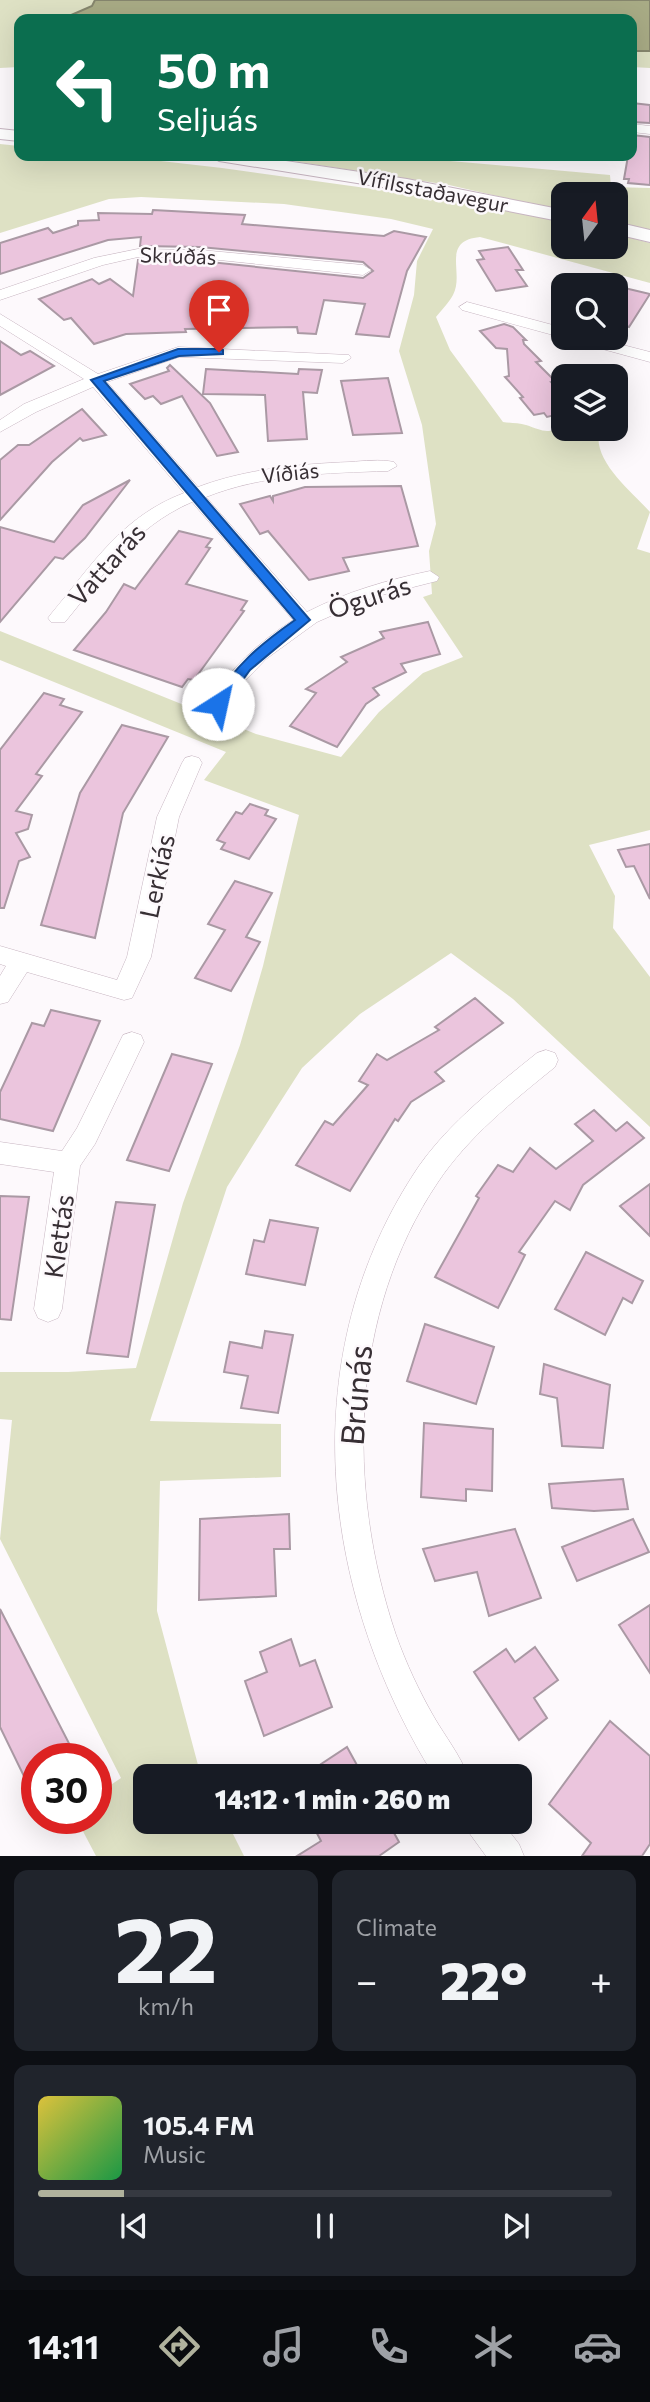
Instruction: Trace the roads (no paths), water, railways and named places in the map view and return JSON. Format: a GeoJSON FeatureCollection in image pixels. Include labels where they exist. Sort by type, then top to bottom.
{"type":"FeatureCollection","features":[{"type":"Feature","properties":{"kind":"street","name":"Vífilsstaðavegur"},"geometry":{"type":"LineString","coordinates":[[253,161],[384,180],[551,213]]}},
{"type":"Feature","properties":{"kind":"street"},"geometry":{"type":"LineString","coordinates":[[628,231],[650,236]]}},
{"type":"Feature","properties":{"kind":"street","name":"Skrúðás"},"geometry":{"type":"LineString","coordinates":[[0,295],[99,261],[138,253],[200,254],[363,270]]}},
{"type":"Feature","properties":{"kind":"street"},"geometry":{"type":"LineString","coordinates":[[467,307],[551,330]]}},
{"type":"Feature","properties":{"kind":"street"},"geometry":{"type":"LineString","coordinates":[[0,318],[96,380],[303,620]]}},
{"type":"Feature","properties":{"kind":"street"},"geometry":{"type":"LineString","coordinates":[[624,350],[650,357]]}},
{"type":"Feature","properties":{"kind":"street"},"geometry":{"type":"LineString","coordinates":[[0,427],[51,398],[178,352],[343,358]]}},
{"type":"Feature","properties":{"kind":"street","name":"Víðiás"},"geometry":{"type":"LineString","coordinates":[[194,494],[248,477],[285,470],[387,466]]}},
{"type":"Feature","properties":{"kind":"street","name":"Vattarás"},"geometry":{"type":"LineString","coordinates":[[58,618],[136,526],[157,511],[194,494]]}},
{"type":"Feature","properties":{"kind":"street","name":"Ögurás"},"geometry":{"type":"LineString","coordinates":[[218,704],[245,666],[303,620],[376,589],[430,577]]}},
{"type":"Feature","properties":{"kind":"street","name":"Lerkiás"},"geometry":{"type":"LineString","coordinates":[[11,958],[124,990],[139,957],[168,817],[192,763]]}},
{"type":"Feature","properties":{"kind":"street"},"geometry":{"type":"LineString","coordinates":[[0,995],[11,958]]}},
{"type":"Feature","properties":{"kind":"street","name":"Klettás"},"geometry":{"type":"LineString","coordinates":[[48,1309],[68,1163],[86,1136],[132,1042]]}},
{"type":"Feature","properties":{"kind":"street","name":"Brúnás"},"geometry":{"type":"LineString","coordinates":[[445,1764],[406,1698],[380,1630],[361,1559],[350,1480],[348,1432],[355,1351],[365,1309],[392,1236],[429,1174],[497,1099],[546,1059]]}},
{"type":"Feature","properties":{"kind":"street","name":"Klettás"},"geometry":{"type":"LineString","coordinates":[[0,1153],[68,1163]]}},
{"type":"Feature","properties":{"kind":"street"},"geometry":{"type":"LineString","coordinates":[[491,1834],[508,1856]]}}]}
